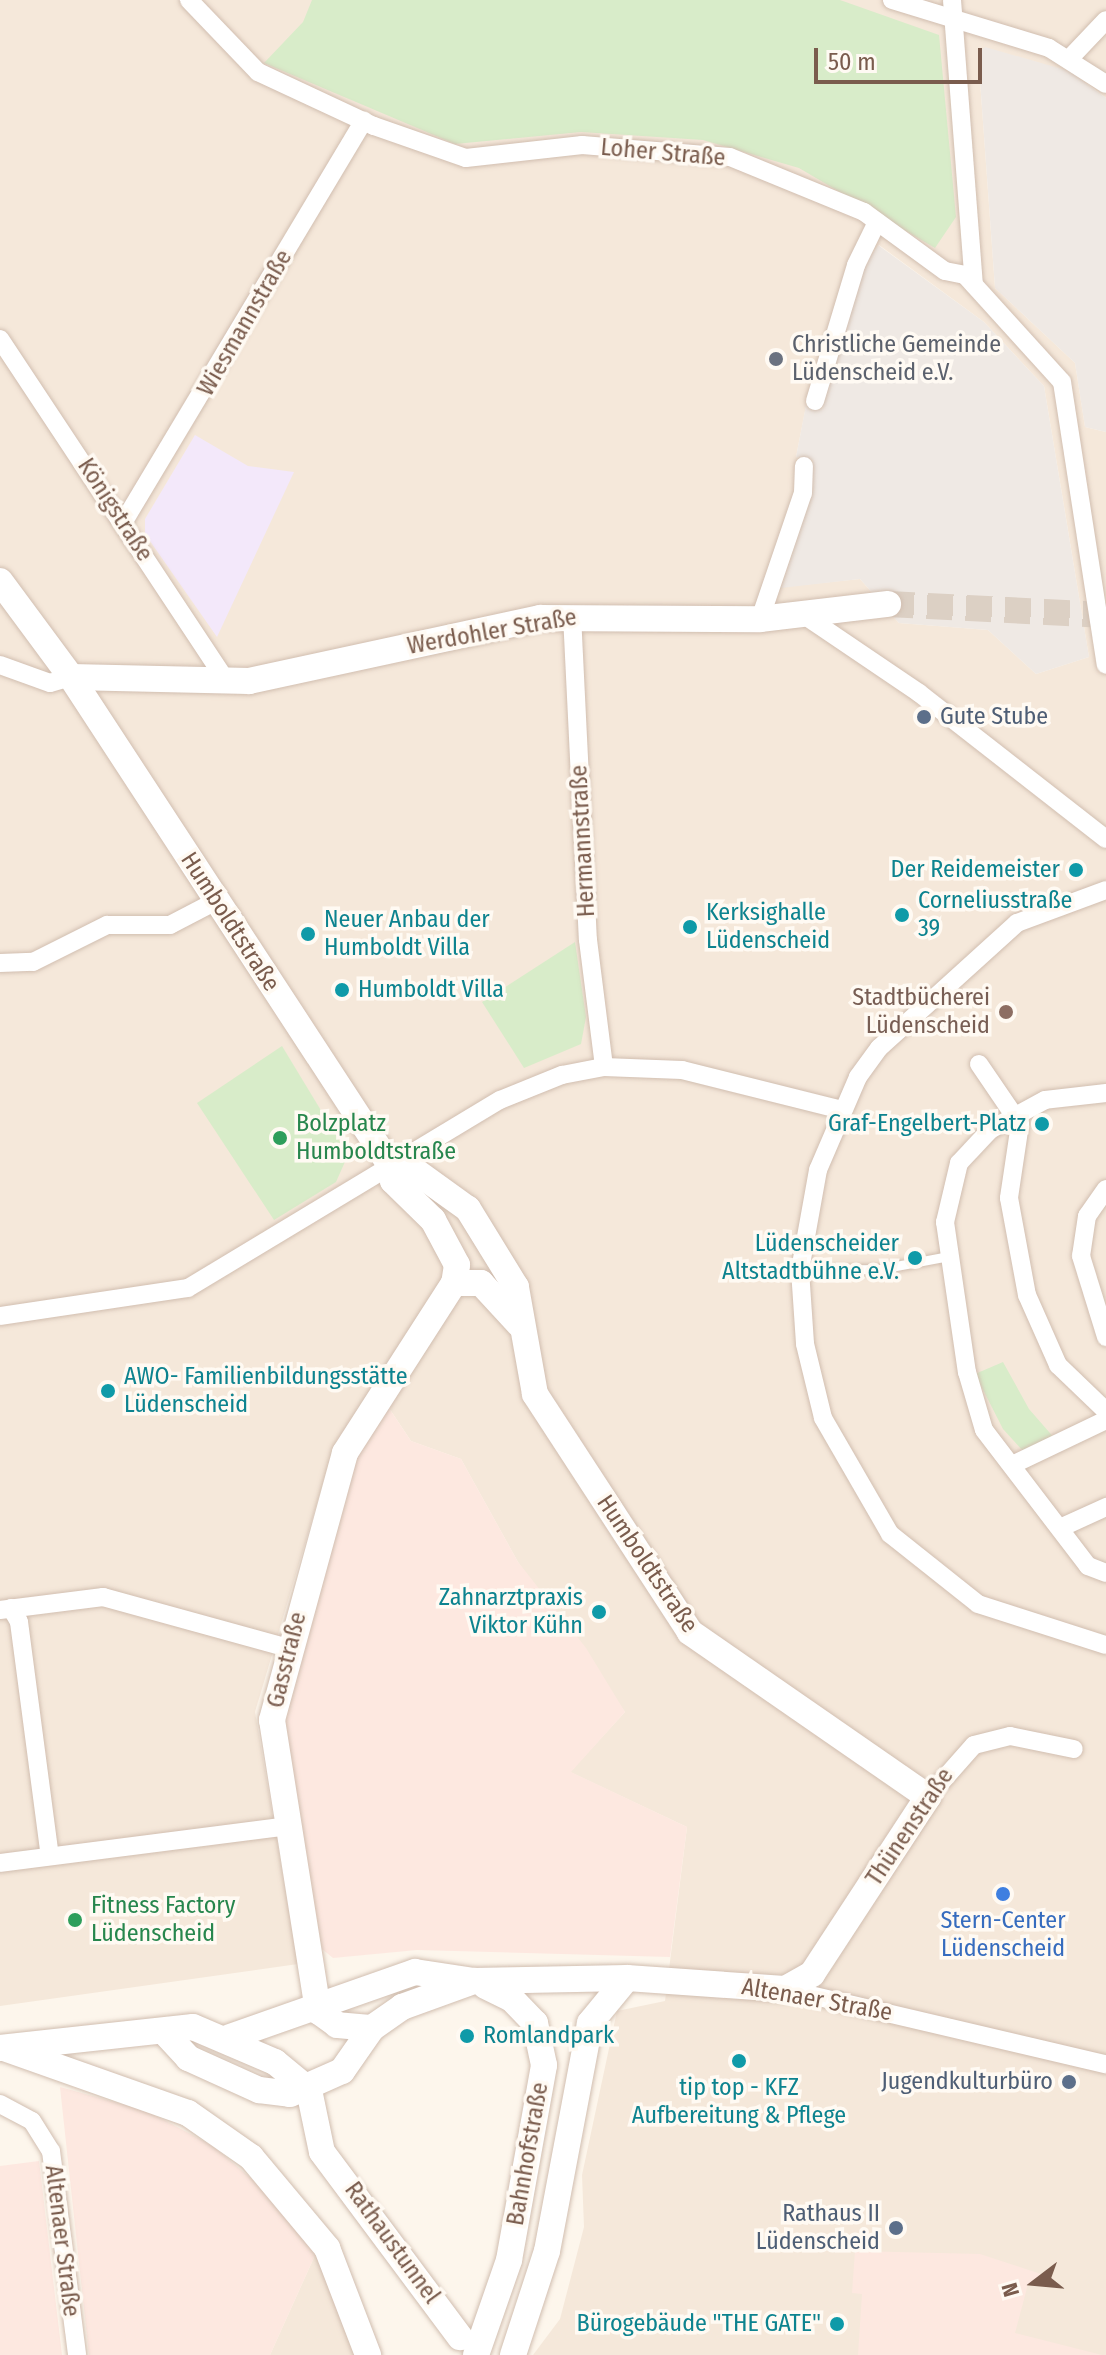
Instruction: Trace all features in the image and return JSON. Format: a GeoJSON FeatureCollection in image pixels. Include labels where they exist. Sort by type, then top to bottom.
{"type":"FeatureCollection","features":[{"type":"Feature","properties":{"kind":"street","name":"Loher Straße"},"geometry":{"type":"LineString","coordinates":[[189,0],[258,72],[364,121],[466,158],[582,145],[730,157],[793,178],[877,222],[974,284],[1062,382],[1106,665]]}},
{"type":"Feature","properties":{"kind":"street"},"geometry":{"type":"LineString","coordinates":[[892,0],[1070,58],[1106,84]]}},
{"type":"Feature","properties":{"kind":"street"},"geometry":{"type":"LineString","coordinates":[[952,0],[974,284]]}},
{"type":"Feature","properties":{"kind":"street"},"geometry":{"type":"LineString","coordinates":[[1070,58],[1106,20]]}},
{"type":"Feature","properties":{"kind":"street","name":"Wiesmannstraße"},"geometry":{"type":"LineString","coordinates":[[123,523],[364,121]]}},
{"type":"Feature","properties":{"kind":"street"},"geometry":{"type":"LineString","coordinates":[[815,401],[856,265],[877,222]]}},
{"type":"Feature","properties":{"kind":"street","name":"Königstraße"},"geometry":{"type":"LineString","coordinates":[[0,339],[227,682]]}},
{"type":"Feature","properties":{"kind":"street"},"geometry":{"type":"LineString","coordinates":[[760,619],[803,493],[804,466]]}},
{"type":"Feature","properties":{"kind":"street"},"geometry":{"type":"LineString","coordinates":[[0,581],[71,677]]}},
{"type":"Feature","properties":{"kind":"street","name":"Werdohler Straße"},"geometry":{"type":"LineString","coordinates":[[71,677],[227,682],[572,615],[760,619],[888,604]]}},
{"type":"Feature","properties":{"kind":"street","name":"Hermannstraße"},"geometry":{"type":"LineString","coordinates":[[572,615],[588,940],[604,1067]]}},
{"type":"Feature","properties":{"kind":"street"},"geometry":{"type":"LineString","coordinates":[[804,615],[919,693],[1106,839]]}},
{"type":"Feature","properties":{"kind":"street"},"geometry":{"type":"LineString","coordinates":[[0,665],[29,679],[71,677]]}},
{"type":"Feature","properties":{"kind":"street","name":"Humboldtstraße"},"geometry":{"type":"LineString","coordinates":[[71,677],[390,1165],[393,1181],[444,1236],[457,1265],[454,1283],[481,1283],[519,1324]]}},
{"type":"Feature","properties":{"kind":"street"},"geometry":{"type":"LineString","coordinates":[[1106,890],[1017,923],[937,990],[879,1048],[843,1110],[811,1198],[800,1270],[805,1344],[823,1418],[890,1534],[978,1604],[1106,1645]]}},
{"type":"Feature","properties":{"kind":"street"},"geometry":{"type":"LineString","coordinates":[[0,963],[33,962],[107,925],[170,925],[216,901]]}},
{"type":"Feature","properties":{"kind":"street"},"geometry":{"type":"LineString","coordinates":[[979,1064],[1018,1112],[1009,1186],[1024,1285],[1058,1365],[1106,1411]]}},
{"type":"Feature","properties":{"kind":"street"},"geometry":{"type":"LineString","coordinates":[[0,1316],[188,1288],[390,1165],[527,1088],[604,1067],[731,1077],[843,1110]]}},
{"type":"Feature","properties":{"kind":"street"},"geometry":{"type":"LineString","coordinates":[[1106,1093],[1045,1100],[1018,1112],[961,1159],[945,1222],[971,1397],[984,1430],[1088,1566],[1106,1573]]}},
{"type":"Feature","properties":{"kind":"street","name":"Humboldtstraße"},"geometry":{"type":"LineString","coordinates":[[390,1165],[411,1168],[468,1209],[516,1287],[519,1324],[535,1394],[690,1632],[928,1797]]}},
{"type":"Feature","properties":{"kind":"street"},"geometry":{"type":"LineString","coordinates":[[1106,1189],[1087,1216],[1081,1256],[1106,1337]]}},
{"type":"Feature","properties":{"kind":"street","name":"Gasstraße"},"geometry":{"type":"LineString","coordinates":[[318,2011],[272,1720],[288,1648],[345,1453],[454,1283]]}},
{"type":"Feature","properties":{"kind":"street"},"geometry":{"type":"LineString","coordinates":[[1012,1465],[1106,1420]]}},
{"type":"Feature","properties":{"kind":"street"},"geometry":{"type":"LineString","coordinates":[[1066,1535],[1106,1507]]}},
{"type":"Feature","properties":{"kind":"street"},"geometry":{"type":"LineString","coordinates":[[5,1609],[103,1597],[288,1648]]}},
{"type":"Feature","properties":{"kind":"street"},"geometry":{"type":"LineString","coordinates":[[5,1609],[19,1622],[50,1856]]}},
{"type":"Feature","properties":{"kind":"street","name":"Thünenstraße"},"geometry":{"type":"LineString","coordinates":[[785,1989],[814,1971],[928,1797],[974,1745],[1010,1736],[1074,1749]]}},
{"type":"Feature","properties":{"kind":"street"},"geometry":{"type":"LineString","coordinates":[[0,1863],[290,1826]]}},
{"type":"Feature","properties":{"kind":"street","name":"Altenaer Straße"},"geometry":{"type":"LineString","coordinates":[[230,2037],[318,2011],[415,1972],[474,1981],[550,1982],[627,1978],[785,1989],[1020,2039],[1106,2064]]}},
{"type":"Feature","properties":{"kind":"street","name":"Bahnhofstraße"},"geometry":{"type":"LineString","coordinates":[[513,2355],[547,2251],[590,2023],[627,1978]]}},
{"type":"Feature","properties":{"kind":"street","name":"Altenaer Straße"},"geometry":{"type":"LineString","coordinates":[[309,2090],[342,2071],[372,2028],[402,2007],[474,1981]]}},
{"type":"Feature","properties":{"kind":"street","name":"Bahnhofstraße"},"geometry":{"type":"LineString","coordinates":[[468,2346],[509,2260],[544,2065],[535,2023],[512,1999],[474,1981]]}},
{"type":"Feature","properties":{"kind":"street"},"geometry":{"type":"LineString","coordinates":[[550,1982],[577,1993],[590,2023]]}},
{"type":"Feature","properties":{"kind":"street"},"geometry":{"type":"LineString","coordinates":[[318,2011],[337,2025],[372,2028]]}},
{"type":"Feature","properties":{"kind":"street"},"geometry":{"type":"LineString","coordinates":[[2,2048],[108,2033],[166,2034],[193,2027],[230,2037],[309,2090]]}},
{"type":"Feature","properties":{"kind":"street"},"geometry":{"type":"LineString","coordinates":[[166,2034],[188,2058],[259,2090],[309,2090]]}},
{"type":"Feature","properties":{"kind":"street"},"geometry":{"type":"LineString","coordinates":[[2,2048],[188,2113],[251,2157],[327,2248],[368,2355]]}},
{"type":"Feature","properties":{"kind":"street","name":"Rathaustunnel"},"geometry":{"type":"LineString","coordinates":[[309,2090],[322,2152],[468,2346]]}},
{"type":"Feature","properties":{"kind":"street","name":"Altenaer Straße"},"geometry":{"type":"LineString","coordinates":[[0,2104],[32,2121],[51,2151],[77,2355]]}},
{"type":"Feature","properties":{"kind":"lane"},"geometry":{"type":"LineString","coordinates":[[800,1270],[880,1269],[949,1256]]}},
{"type":"Feature","properties":{"kind":"shaded area"},"geometry":{"type":"Polygon","coordinates":[[[0,0],[1106,0],[1106,98],[1088,84],[978,53],[995,288],[1075,363],[1085,427],[1106,432],[1106,2355],[533,2355],[560,2319],[584,2227],[582,2175],[617,2011],[665,2001],[687,1827],[570,1772],[625,1712],[518,1562],[461,1459],[411,1441],[389,1408],[367,1394],[333,1449],[255,1712],[298,1964],[0,2006],[0,0]],[[879,245],[864,268],[822,409],[806,406],[796,457],[813,460],[812,494],[782,587],[860,579],[899,623],[988,630],[1036,674],[1089,657],[1044,386],[984,322],[879,245]]]}},
{"type":"Feature","properties":{"kind":"shaded area"},"geometry":{"type":"Polygon","coordinates":[[[985,47],[1069,71],[1106,98],[1106,432],[1085,427],[1075,363],[995,288],[978,53],[985,47]]]}},
{"type":"Feature","properties":{"kind":"shaded area"},"geometry":{"type":"Polygon","coordinates":[[[878,245],[984,322],[1044,386],[1089,657],[1036,674],[988,630],[899,623],[860,579],[781,588],[812,494],[813,460],[796,457],[806,405],[822,409],[864,267],[878,245]]]}},
{"type":"Feature","properties":{"kind":"shaded area"},"geometry":{"type":"Polygon","coordinates":[[[195,435],[248,466],[294,472],[217,637],[145,534],[145,519],[195,435]]]}},
{"type":"Feature","properties":{"kind":"shaded area"},"geometry":{"type":"Polygon","coordinates":[[[389,1408],[411,1441],[461,1459],[518,1562],[586,1648],[625,1712],[571,1772],[687,1827],[670,1957],[417,1950],[333,1958],[322,1949],[283,1726],[357,1456],[389,1408]]]}},
{"type":"Feature","properties":{"kind":"shaded area"},"geometry":{"type":"Polygon","coordinates":[[[60,2087],[147,2111],[213,2146],[267,2192],[316,2253],[270,2355],[89,2355],[60,2087]]]}},
{"type":"Feature","properties":{"kind":"shaded area"},"geometry":{"type":"Polygon","coordinates":[[[39,2161],[62,2355],[0,2355],[0,2166],[39,2161]]]}},
{"type":"Feature","properties":{"kind":"shaded area"},"geometry":{"type":"Polygon","coordinates":[[[855,2251],[980,2254],[1044,2275],[1041,2286],[1028,2284],[1015,2333],[1102,2355],[858,2355],[862,2294],[852,2293],[855,2251]]]}},
{"type":"Feature","properties":{"kind":"shaded area"},"geometry":{"type":"Polygon","coordinates":[[[316,2253],[356,2355],[270,2355],[316,2253]]]}},
{"type":"Feature","properties":{"kind":"green space"},"geometry":{"type":"Polygon","coordinates":[[[312,0],[840,0],[939,35],[956,217],[935,248],[799,168],[703,140],[581,132],[455,144],[264,63],[303,22],[312,0]]]}},
{"type":"Feature","properties":{"kind":"green space"},"geometry":{"type":"Polygon","coordinates":[[[575,942],[586,1017],[581,1044],[524,1068],[482,1002],[575,942]]]}},
{"type":"Feature","properties":{"kind":"green space","name":"Bolzplatz Humboldtstraße"},"geometry":{"type":"Polygon","coordinates":[[[282,1046],[348,1155],[336,1182],[274,1220],[197,1103],[282,1046]]]}},
{"type":"Feature","properties":{"kind":"green space"},"geometry":{"type":"Polygon","coordinates":[[[1003,1362],[1029,1409],[1056,1440],[1023,1451],[1003,1429],[975,1374],[1003,1362]]]}},
{"type":"Feature","properties":{"kind":"tunnel"},"geometry":{"type":"LineString","coordinates":[[888,604],[1106,615]]}},
{"type":"Feature","properties":{"kind":"place","name":"Christliche Gemeinde Lüdenscheid e.V."},"geometry":{"type":"Point","coordinates":[776,359]}},
{"type":"Feature","properties":{"kind":"place","name":"Gute Stube"},"geometry":{"type":"Point","coordinates":[924,717]}},
{"type":"Feature","properties":{"kind":"place","name":"Der Reidemeister"},"geometry":{"type":"Point","coordinates":[1076,870]}},
{"type":"Feature","properties":{"kind":"place","name":"Corneliusstraße 39"},"geometry":{"type":"Point","coordinates":[902,915]}},
{"type":"Feature","properties":{"kind":"place","name":"Kerksighalle Lüdenscheid"},"geometry":{"type":"Point","coordinates":[690,927]}},
{"type":"Feature","properties":{"kind":"place","name":"Neuer Anbau der Humboldt Villa"},"geometry":{"type":"Point","coordinates":[308,934]}},
{"type":"Feature","properties":{"kind":"place","name":"Humboldt Villa"},"geometry":{"type":"Point","coordinates":[342,990]}},
{"type":"Feature","properties":{"kind":"place","name":"Stadtbücherei Lüdenscheid"},"geometry":{"type":"Point","coordinates":[1006,1012]}},
{"type":"Feature","properties":{"kind":"place","name":"Graf-Engelbert-Platz"},"geometry":{"type":"Point","coordinates":[1042,1124]}},
{"type":"Feature","properties":{"kind":"place","name":"Bolzplatz Humboldtstraße"},"geometry":{"type":"Point","coordinates":[280,1138]}},
{"type":"Feature","properties":{"kind":"place","name":"Lüdenscheider Altstadtbühne e.V."},"geometry":{"type":"Point","coordinates":[915,1258]}},
{"type":"Feature","properties":{"kind":"place","name":"AWO- Familienbildungsstätte Lüdenscheid"},"geometry":{"type":"Point","coordinates":[108,1391]}},
{"type":"Feature","properties":{"kind":"place","name":"Zahnarztpraxis Viktor Kühn"},"geometry":{"type":"Point","coordinates":[599,1612]}},
{"type":"Feature","properties":{"kind":"place","name":"Stern-Center Lüdenscheid"},"geometry":{"type":"Point","coordinates":[1003,1894]}},
{"type":"Feature","properties":{"kind":"place","name":"Fitness Factory Lüdenscheid"},"geometry":{"type":"Point","coordinates":[75,1920]}},
{"type":"Feature","properties":{"kind":"place","name":"Romlandpark"},"geometry":{"type":"Point","coordinates":[467,2036]}},
{"type":"Feature","properties":{"kind":"place","name":"tip top - KFZ Aufbereitung & Pflege"},"geometry":{"type":"Point","coordinates":[739,2061]}},
{"type":"Feature","properties":{"kind":"place","name":"Jugendkulturbüro"},"geometry":{"type":"Point","coordinates":[1069,2082]}},
{"type":"Feature","properties":{"kind":"place","name":"Rathaus II Lüdenscheid"},"geometry":{"type":"Point","coordinates":[896,2228]}},
{"type":"Feature","properties":{"kind":"place","name":"Bürogebäude \"THE GATE\""},"geometry":{"type":"Point","coordinates":[837,2324]}}]}
